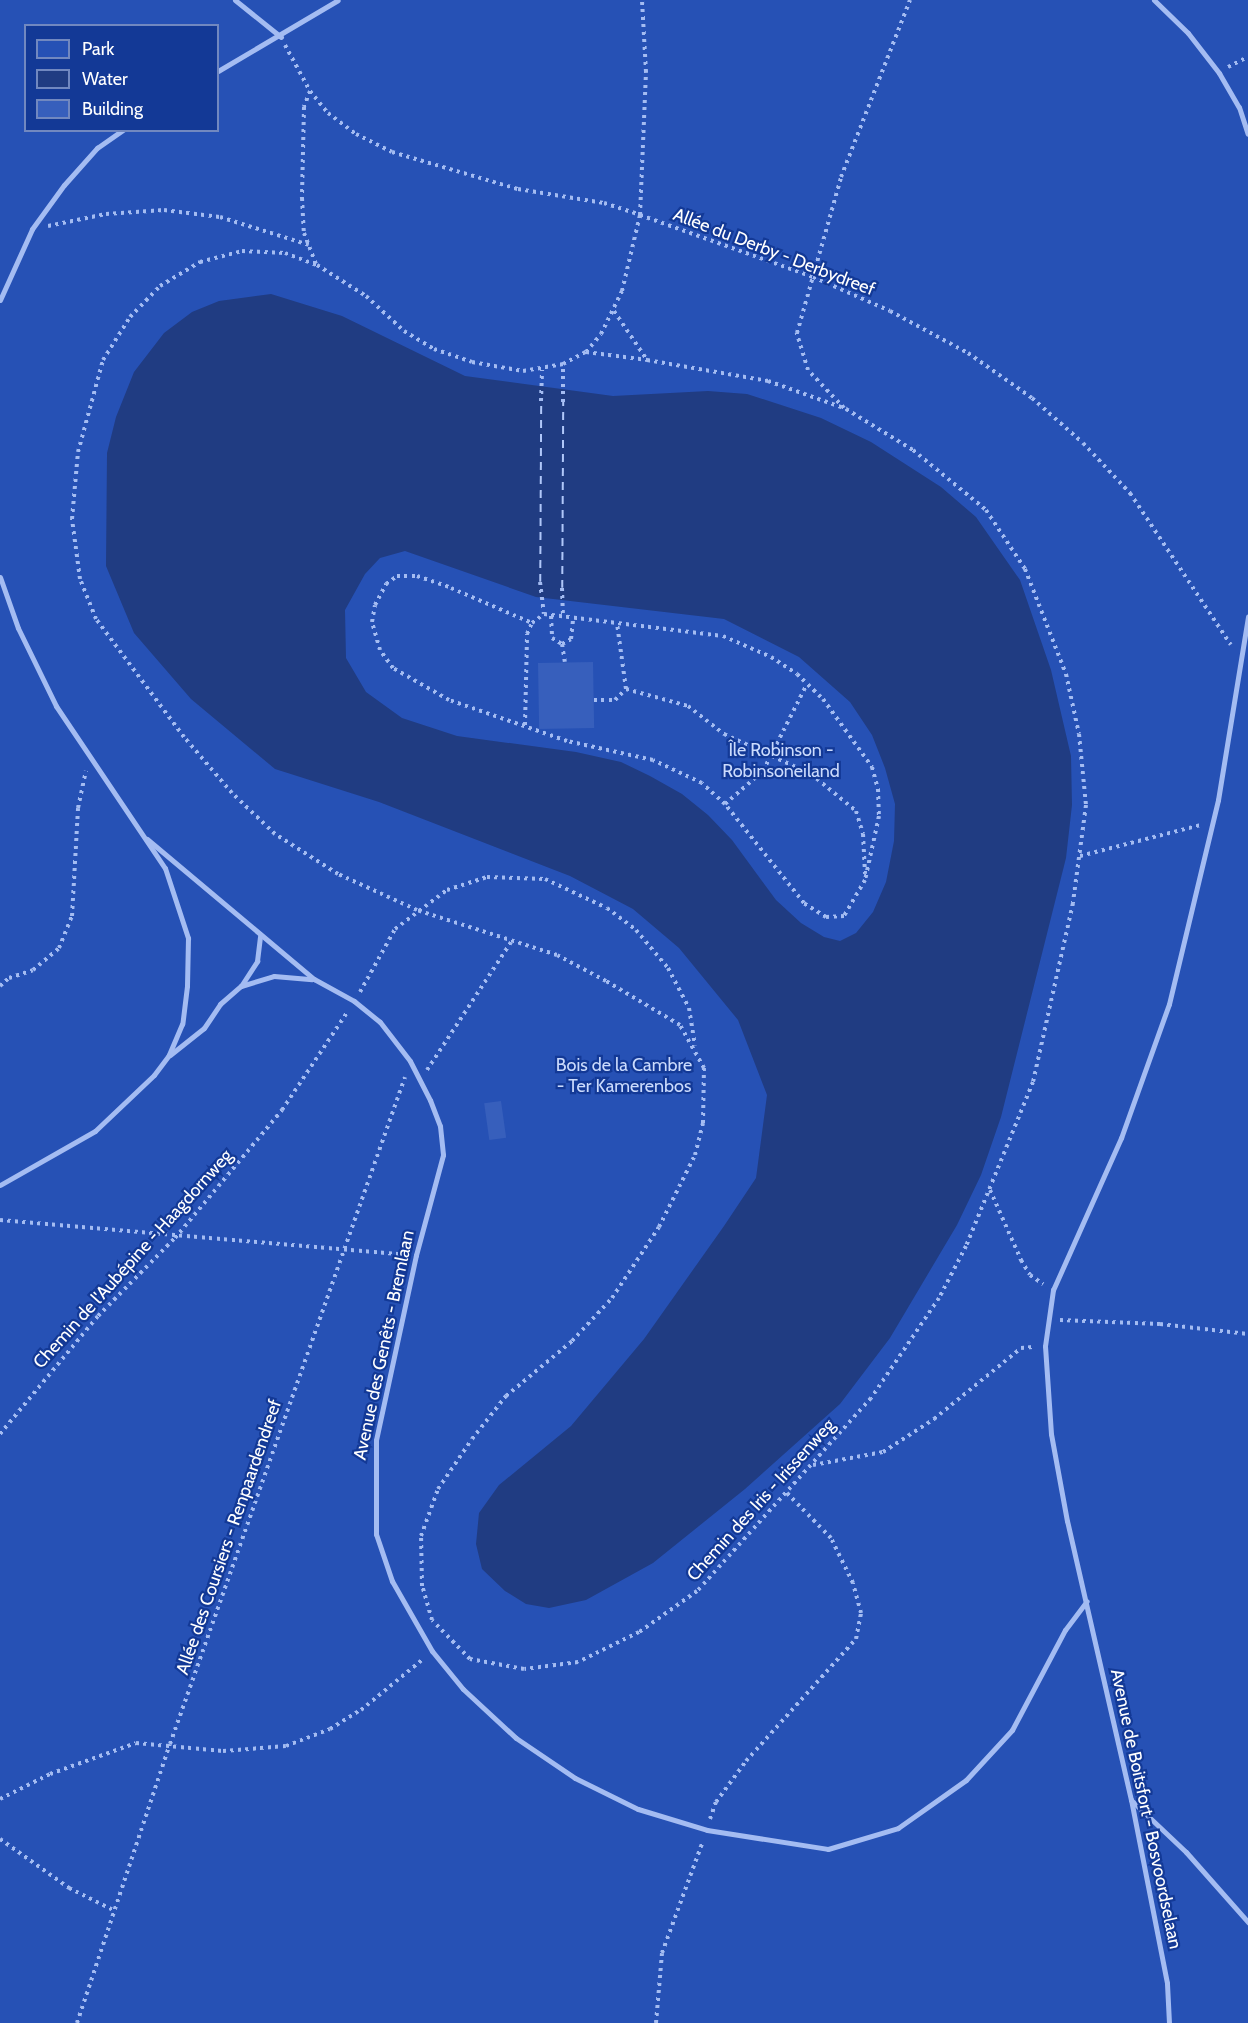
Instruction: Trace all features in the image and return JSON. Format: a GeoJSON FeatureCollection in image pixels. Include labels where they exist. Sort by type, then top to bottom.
{"type":"FeatureCollection","features":[{"type":"Feature","properties":{"kind":"street"},"geometry":{"type":"LineString","coordinates":[[235,0],[281,37]]}},
{"type":"Feature","properties":{"kind":"street"},"geometry":{"type":"LineString","coordinates":[[219,70],[281,37],[338,0]]}},
{"type":"Feature","properties":{"kind":"street"},"geometry":{"type":"LineString","coordinates":[[1154,0],[1188,33],[1219,73],[1239,107],[1248,134]]}},
{"type":"Feature","properties":{"kind":"street"},"geometry":{"type":"LineString","coordinates":[[0,300],[32,229],[97,148],[120,132]]}},
{"type":"Feature","properties":{"kind":"street"},"geometry":{"type":"LineString","coordinates":[[0,577],[18,628],[56,705],[89,758],[165,868],[188,938],[188,986],[182,1024],[169,1055]]}},
{"type":"Feature","properties":{"kind":"street","name":"Avenue de Boitsfort - Bosvoordselaan"},"geometry":{"type":"LineString","coordinates":[[1169,2023],[1167,1983],[1131,1800],[1051,1434],[1045,1346],[1053,1290],[1146,1075],[1169,1004],[1214,822],[1248,616]]}},
{"type":"Feature","properties":{"kind":"street","name":"Avenue des Genêts - Bremlaan"},"geometry":{"type":"LineString","coordinates":[[147,839],[314,979],[354,1001],[380,1022],[410,1061],[440,1126],[443,1155],[416,1255],[376,1440],[373,1473],[376,1534],[392,1581],[432,1651],[463,1689],[516,1738],[575,1778],[638,1809],[707,1830],[828,1849],[898,1828],[966,1780],[1012,1730],[1065,1630],[1087,1601]]}},
{"type":"Feature","properties":{"kind":"street"},"geometry":{"type":"LineString","coordinates":[[0,1185],[95,1131],[123,1108],[169,1055],[204,1028],[220,1004],[241,986],[257,961],[260,936]]}},
{"type":"Feature","properties":{"kind":"street"},"geometry":{"type":"LineString","coordinates":[[241,986],[274,976],[314,979]]}},
{"type":"Feature","properties":{"kind":"street"},"geometry":{"type":"LineString","coordinates":[[1131,1800],[1186,1852],[1248,1922]]}},
{"type":"Feature","properties":{"kind":"path"},"geometry":{"type":"LineString","coordinates":[[642,0],[646,72],[640,215],[614,311],[586,352],[563,364],[542,370],[472,362],[434,349],[404,331],[342,279],[316,265],[285,253],[242,251],[200,262],[160,286],[130,317],[103,360],[78,452],[72,519],[80,579],[96,619],[232,793],[275,834],[338,874],[417,910],[556,955],[656,1008],[680,1025],[695,1049]]}},
{"type":"Feature","properties":{"kind":"path"},"geometry":{"type":"LineString","coordinates":[[846,410],[808,370],[800,350],[797,333],[841,177],[910,0]]}},
{"type":"Feature","properties":{"kind":"path","name":"Allée du Derby - Derbydreef"},"geometry":{"type":"LineString","coordinates":[[281,37],[310,91],[328,113],[347,127],[392,152],[518,189],[604,203],[640,215],[813,277],[890,311],[968,353],[1032,398],[1083,443],[1130,493],[1180,564],[1226,639],[1242,657]]}},
{"type":"Feature","properties":{"kind":"path"},"geometry":{"type":"LineString","coordinates":[[1219,73],[1248,57]]}},
{"type":"Feature","properties":{"kind":"path"},"geometry":{"type":"LineString","coordinates":[[310,91],[304,107],[302,161],[304,233],[316,265]]}},
{"type":"Feature","properties":{"kind":"path"},"geometry":{"type":"LineString","coordinates":[[32,229],[106,214],[164,210],[220,217],[309,245]]}},
{"type":"Feature","properties":{"kind":"path"},"geometry":{"type":"LineString","coordinates":[[614,311],[647,360]]}},
{"type":"Feature","properties":{"kind":"path"},"geometry":{"type":"LineString","coordinates":[[586,352],[757,378],[846,410]]}},
{"type":"Feature","properties":{"kind":"path"},"geometry":{"type":"LineString","coordinates":[[563,364],[563,402]]}},
{"type":"Feature","properties":{"kind":"path"},"geometry":{"type":"LineString","coordinates":[[541,401],[542,370]]}},
{"type":"Feature","properties":{"kind":"path","name":"Chemin des Iris - Irissenweg"},"geometry":{"type":"LineString","coordinates":[[695,1049],[704,1068],[703,1123],[695,1155],[659,1227],[612,1298],[572,1341],[506,1396],[438,1489],[421,1536],[422,1586],[432,1620],[447,1640],[470,1659],[524,1669],[578,1662],[600,1654],[639,1632],[697,1591],[871,1398],[939,1298],[990,1190],[1033,1082],[1080,856],[1086,805],[1079,734],[1066,674],[1025,569],[992,517],[960,485],[913,450],[846,410]]}},
{"type":"Feature","properties":{"kind":"path"},"geometry":{"type":"LineString","coordinates":[[532,623],[417,576],[398,576],[386,584],[375,605],[372,622],[380,650],[393,668],[421,688],[567,741],[676,769],[702,783],[725,804],[804,903],[826,917],[844,916],[865,880],[879,816],[872,767],[807,684],[771,657],[723,636],[544,614]]}},
{"type":"Feature","properties":{"kind":"path"},"geometry":{"type":"LineString","coordinates":[[540,582],[544,614]]}},
{"type":"Feature","properties":{"kind":"path"},"geometry":{"type":"LineString","coordinates":[[562,588],[563,618]]}},
{"type":"Feature","properties":{"kind":"path"},"geometry":{"type":"LineString","coordinates":[[525,725],[527,634],[532,623],[544,614]]}},
{"type":"Feature","properties":{"kind":"path"},"geometry":{"type":"LineString","coordinates":[[551,616],[552,638],[562,644]]}},
{"type":"Feature","properties":{"kind":"path"},"geometry":{"type":"LineString","coordinates":[[562,644],[572,639],[573,619]]}},
{"type":"Feature","properties":{"kind":"path"},"geometry":{"type":"LineString","coordinates":[[617,624],[626,689]]}},
{"type":"Feature","properties":{"kind":"path"},"geometry":{"type":"LineString","coordinates":[[562,644],[564,662]]}},
{"type":"Feature","properties":{"kind":"path"},"geometry":{"type":"LineString","coordinates":[[725,804],[763,771],[770,752],[807,684]]}},
{"type":"Feature","properties":{"kind":"path"},"geometry":{"type":"LineString","coordinates":[[594,700],[615,700],[626,689]]}},
{"type":"Feature","properties":{"kind":"path"},"geometry":{"type":"LineString","coordinates":[[626,689],[677,701],[724,734],[770,752],[812,774],[856,811],[863,834],[865,880]]}},
{"type":"Feature","properties":{"kind":"path"},"geometry":{"type":"LineString","coordinates":[[0,978],[9,978],[33,970],[59,948],[72,916],[78,808],[89,758]]}},
{"type":"Feature","properties":{"kind":"path"},"geometry":{"type":"LineString","coordinates":[[1080,856],[1214,822]]}},
{"type":"Feature","properties":{"kind":"path","name":"Chemin de l'Aubépine - Haagdornweg"},"geometry":{"type":"LineString","coordinates":[[0,1434],[98,1316],[175,1238],[282,1110],[354,1001],[395,929],[417,910],[447,890],[487,877],[545,879],[580,893],[636,930],[668,968],[689,1008],[695,1049]]}},
{"type":"Feature","properties":{"kind":"path"},"geometry":{"type":"LineString","coordinates":[[418,1080],[511,942]]}},
{"type":"Feature","properties":{"kind":"path"},"geometry":{"type":"LineString","coordinates":[[0,986],[9,978]]}},
{"type":"Feature","properties":{"kind":"path","name":"Allée des Coursiers - Renpaardendreef"},"geometry":{"type":"LineString","coordinates":[[77,2023],[170,1744],[410,1061]]}},
{"type":"Feature","properties":{"kind":"path"},"geometry":{"type":"LineString","coordinates":[[990,1190],[1030,1275],[1053,1290]]}},
{"type":"Feature","properties":{"kind":"path"},"geometry":{"type":"LineString","coordinates":[[0,1220],[175,1238],[416,1255]]}},
{"type":"Feature","properties":{"kind":"path"},"geometry":{"type":"LineString","coordinates":[[1047,1320],[1160,1324],[1248,1334]]}},
{"type":"Feature","properties":{"kind":"path"},"geometry":{"type":"LineString","coordinates":[[812,1465],[883,1452],[934,1419],[1021,1348],[1045,1346]]}},
{"type":"Feature","properties":{"kind":"path"},"geometry":{"type":"LineString","coordinates":[[656,2023],[662,1953],[716,1802],[746,1761],[856,1639],[861,1613],[853,1583],[831,1538],[787,1492]]}},
{"type":"Feature","properties":{"kind":"path"},"geometry":{"type":"LineString","coordinates":[[0,1799],[103,1754],[136,1743],[242,1750],[286,1746],[330,1729],[361,1710],[432,1651]]}},
{"type":"Feature","properties":{"kind":"path"},"geometry":{"type":"LineString","coordinates":[[0,1839],[69,1888],[115,1911]]}},
{"type":"Feature","properties":{"kind":"green space","name":"Bois de la Cambre - Ter Kamerenbos"},"geometry":{"type":"Polygon","coordinates":[[[0,0],[1248,0],[1248,2023],[0,2023],[0,0]]]}},
{"type":"Feature","properties":{"kind":"water"},"geometry":{"type":"Polygon","coordinates":[[[271,294],[342,316],[465,376],[613,396],[708,391],[747,394],[821,418],[871,442],[941,487],[976,517],[1020,580],[1051,670],[1071,756],[1072,805],[1066,858],[1001,1117],[981,1175],[957,1225],[890,1338],[840,1404],[745,1489],[653,1563],[586,1600],[549,1608],[526,1604],[505,1591],[482,1569],[476,1544],[479,1513],[499,1485],[571,1426],[644,1339],[724,1226],[756,1178],[767,1095],[738,1020],[679,948],[633,909],[570,876],[379,802],[275,769],[191,699],[134,633],[106,566],[107,453],[116,417],[134,372],[164,333],[192,312],[219,301],[271,294]],[[405,551],[380,558],[365,574],[345,610],[346,658],[366,692],[402,718],[457,736],[576,752],[621,762],[650,776],[682,794],[708,815],[732,840],[776,900],[801,923],[824,937],[840,941],[856,933],[873,912],[886,882],[894,841],[895,804],[885,768],[872,735],[850,702],[799,657],[724,619],[536,597],[405,551]]]}},
{"type":"Feature","properties":{"kind":"building"},"geometry":{"type":"Polygon","coordinates":[[[593,662],[594,728],[539,729],[538,663],[593,662]]]}},
{"type":"Feature","properties":{"kind":"building"},"geometry":{"type":"Polygon","coordinates":[[[501,1101],[506,1138],[489,1140],[484,1103],[501,1101]]]}},
{"type":"Feature","properties":{"kind":"ferry route"},"geometry":{"type":"LineString","coordinates":[[540,582],[541,401]]}},
{"type":"Feature","properties":{"kind":"ferry route"},"geometry":{"type":"LineString","coordinates":[[562,588],[563,402]]}},
{"type":"Feature","properties":{"kind":"park label","name":"Île Robinson - Robinsoneiland"},"geometry":{"type":"Point","coordinates":[781,762]}}]}
